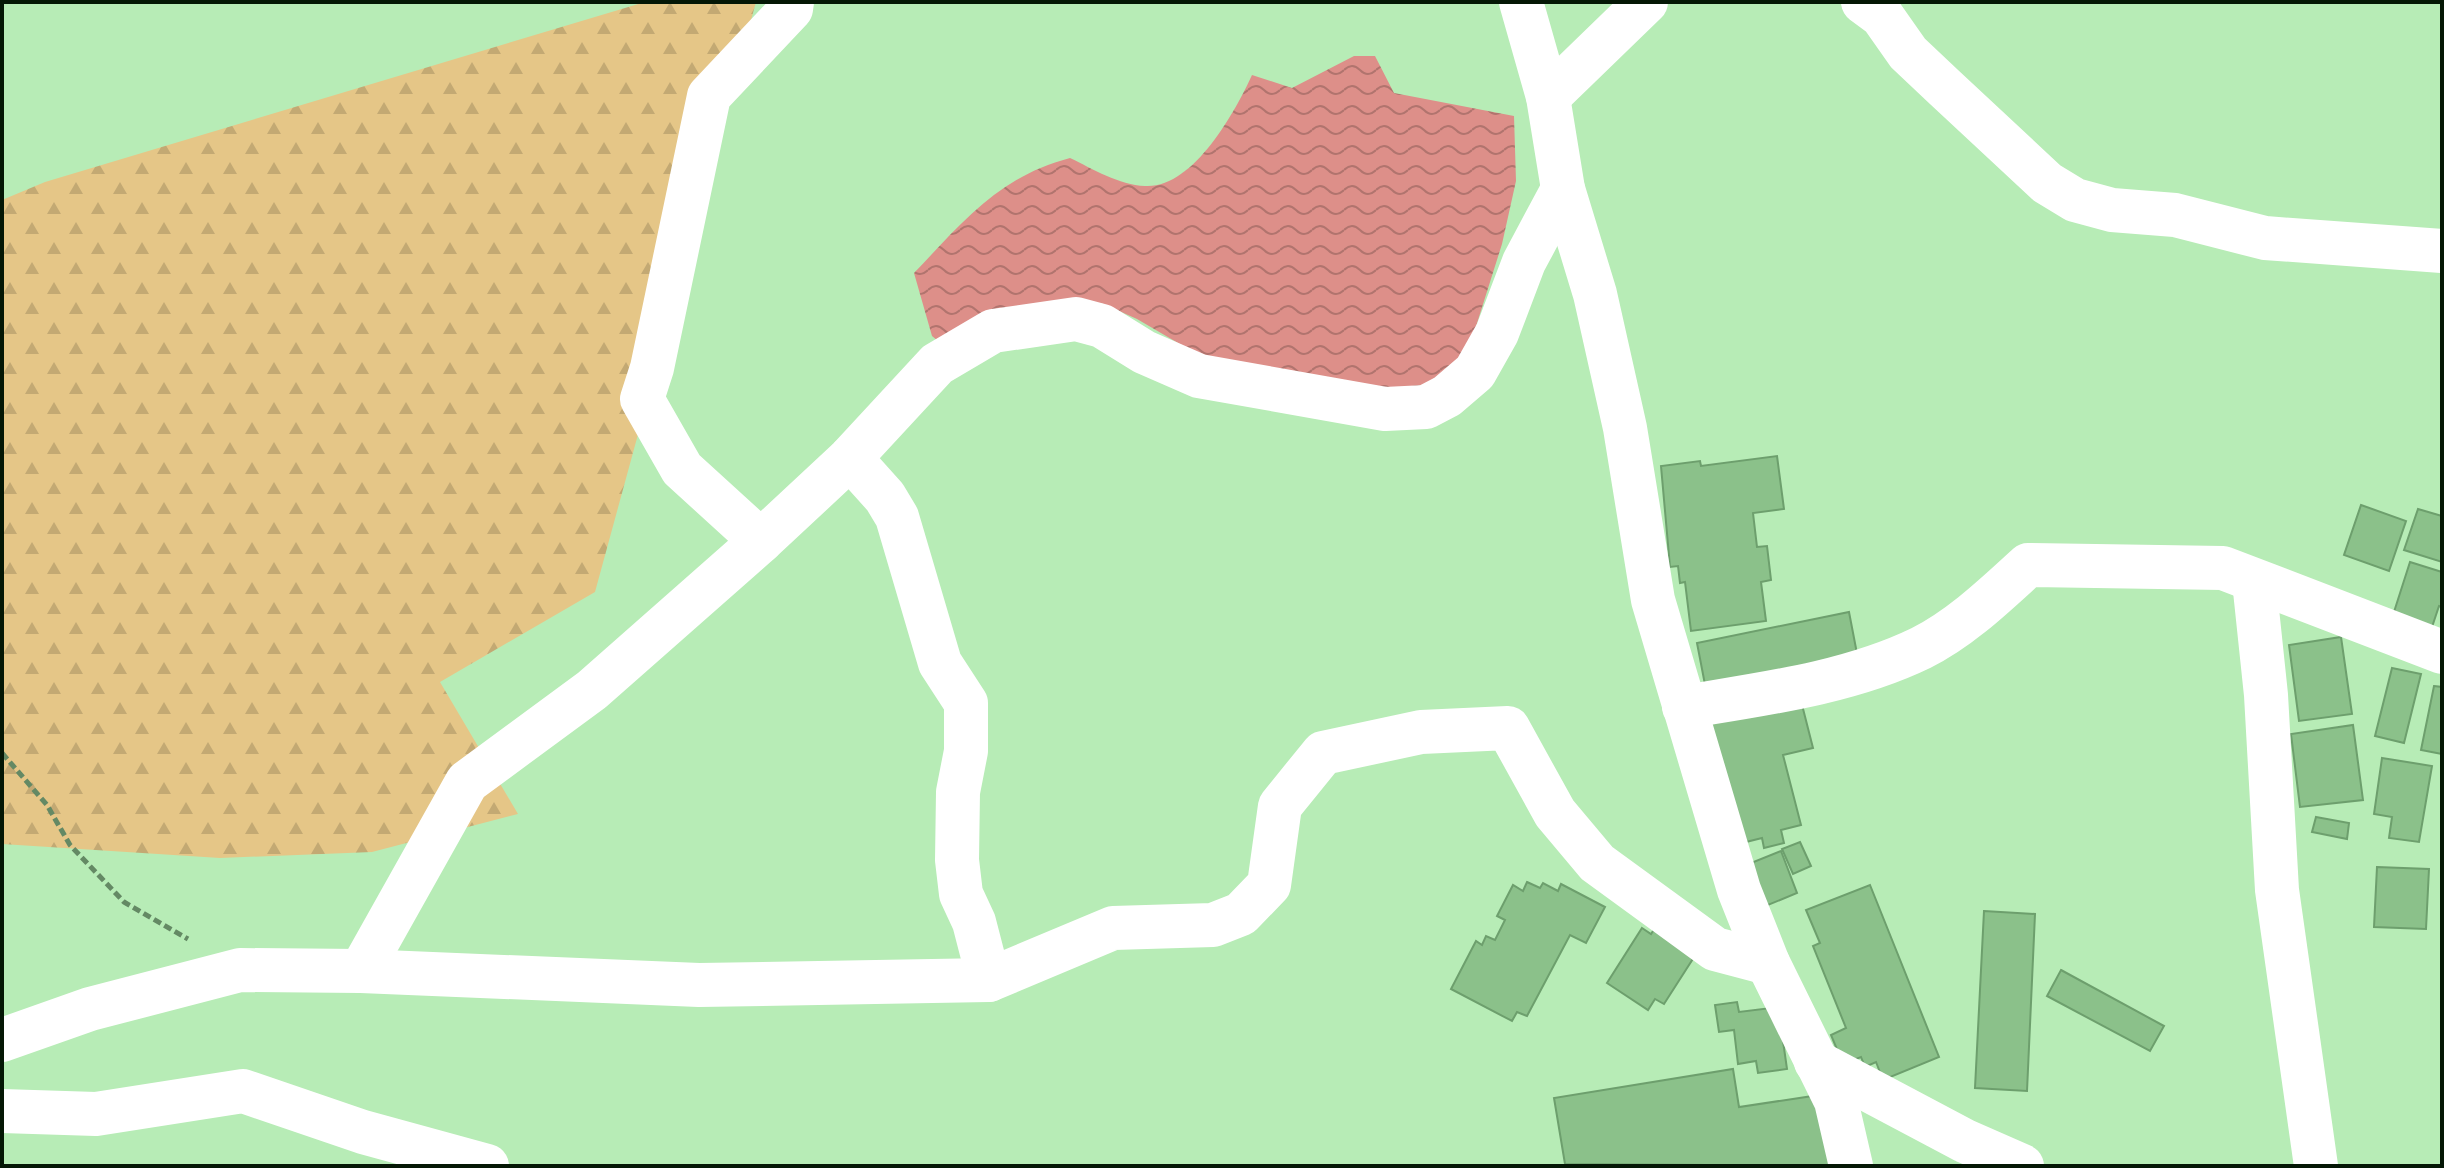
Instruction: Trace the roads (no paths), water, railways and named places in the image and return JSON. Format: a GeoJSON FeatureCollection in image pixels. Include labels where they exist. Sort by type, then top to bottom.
{"type":"FeatureCollection","features":[{"type":"Feature","properties":{"kind":"street"},"geometry":{"type":"LineString","coordinates":[[761,541],[682,469],[642,399],[652,368],[709,96],[791,9],[792,2]]}},
{"type":"Feature","properties":{"kind":"street"},"geometry":{"type":"LineString","coordinates":[[1521,2],[1548,97],[1563,189],[1595,294],[1625,428],[1653,600],[1739,890],[1768,963],[1836,1101],[1851,1166]]}},
{"type":"Feature","properties":{"kind":"street"},"geometry":{"type":"LineString","coordinates":[[1548,97],[1646,2]]}},
{"type":"Feature","properties":{"kind":"street"},"geometry":{"type":"LineString","coordinates":[[1863,2],[1882,16],[1908,53],[1944,87],[2047,183],[2075,200],[2112,210],[2175,215],[2265,238],[2442,251]]}},
{"type":"Feature","properties":{"kind":"street"},"geometry":{"type":"LineString","coordinates":[[361,971],[467,782],[592,690],[761,541],[850,458],[937,364],[993,331],[1043,321],[1076,319],[1102,326],[1144,352],[1199,376],[1385,409],[1426,407],[1447,396],[1475,372],[1497,333],[1524,262],[1563,189]]}},
{"type":"Feature","properties":{"kind":"street"},"geometry":{"type":"LineString","coordinates":[[850,458],[885,497],[897,517],[940,663],[966,703],[966,751],[958,792],[957,860],[961,894],[974,922],[989,980]]}},
{"type":"Feature","properties":{"kind":"street"},"geometry":{"type":"LineString","coordinates":[[1684,707],[1852,673],[1884,663],[1954,628],[2028,565],[2223,568],[2442,652]]}},
{"type":"Feature","properties":{"kind":"street"},"geometry":{"type":"LineString","coordinates":[[2254,581],[2266,695],[2277,890],[2316,1166]]}},
{"type":"Feature","properties":{"kind":"street"},"geometry":{"type":"LineString","coordinates":[[2,1040],[90,1009],[240,970],[361,971],[699,985],[989,980],[1113,928],[1213,925],[1241,914],[1269,885],[1280,806],[1323,753],[1421,732],[1508,728],[1555,813],[1597,863],[1715,949],[1768,963]]}},
{"type":"Feature","properties":{"kind":"street"},"geometry":{"type":"LineString","coordinates":[[1816,1062],[1965,1141],[2022,1166]]}},
{"type":"Feature","properties":{"kind":"street"},"geometry":{"type":"LineString","coordinates":[[2,1111],[96,1114],[243,1091],[363,1132],[487,1166]]}},
{"type":"Feature","properties":{"kind":"water"},"geometry":{"type":"Polygon","coordinates":[[[1354,56],[1375,56],[1394,93],[1514,116],[1516,181],[1502,244],[1467,355],[1435,381],[1404,390],[1214,364],[1137,319],[1101,303],[938,341],[932,336],[914,273],[966,219],[1002,189],[1045,166],[1070,158],[1126,183],[1145,186],[1163,184],[1180,175],[1210,146],[1252,75],[1292,88],[1354,56]]]}}]}
